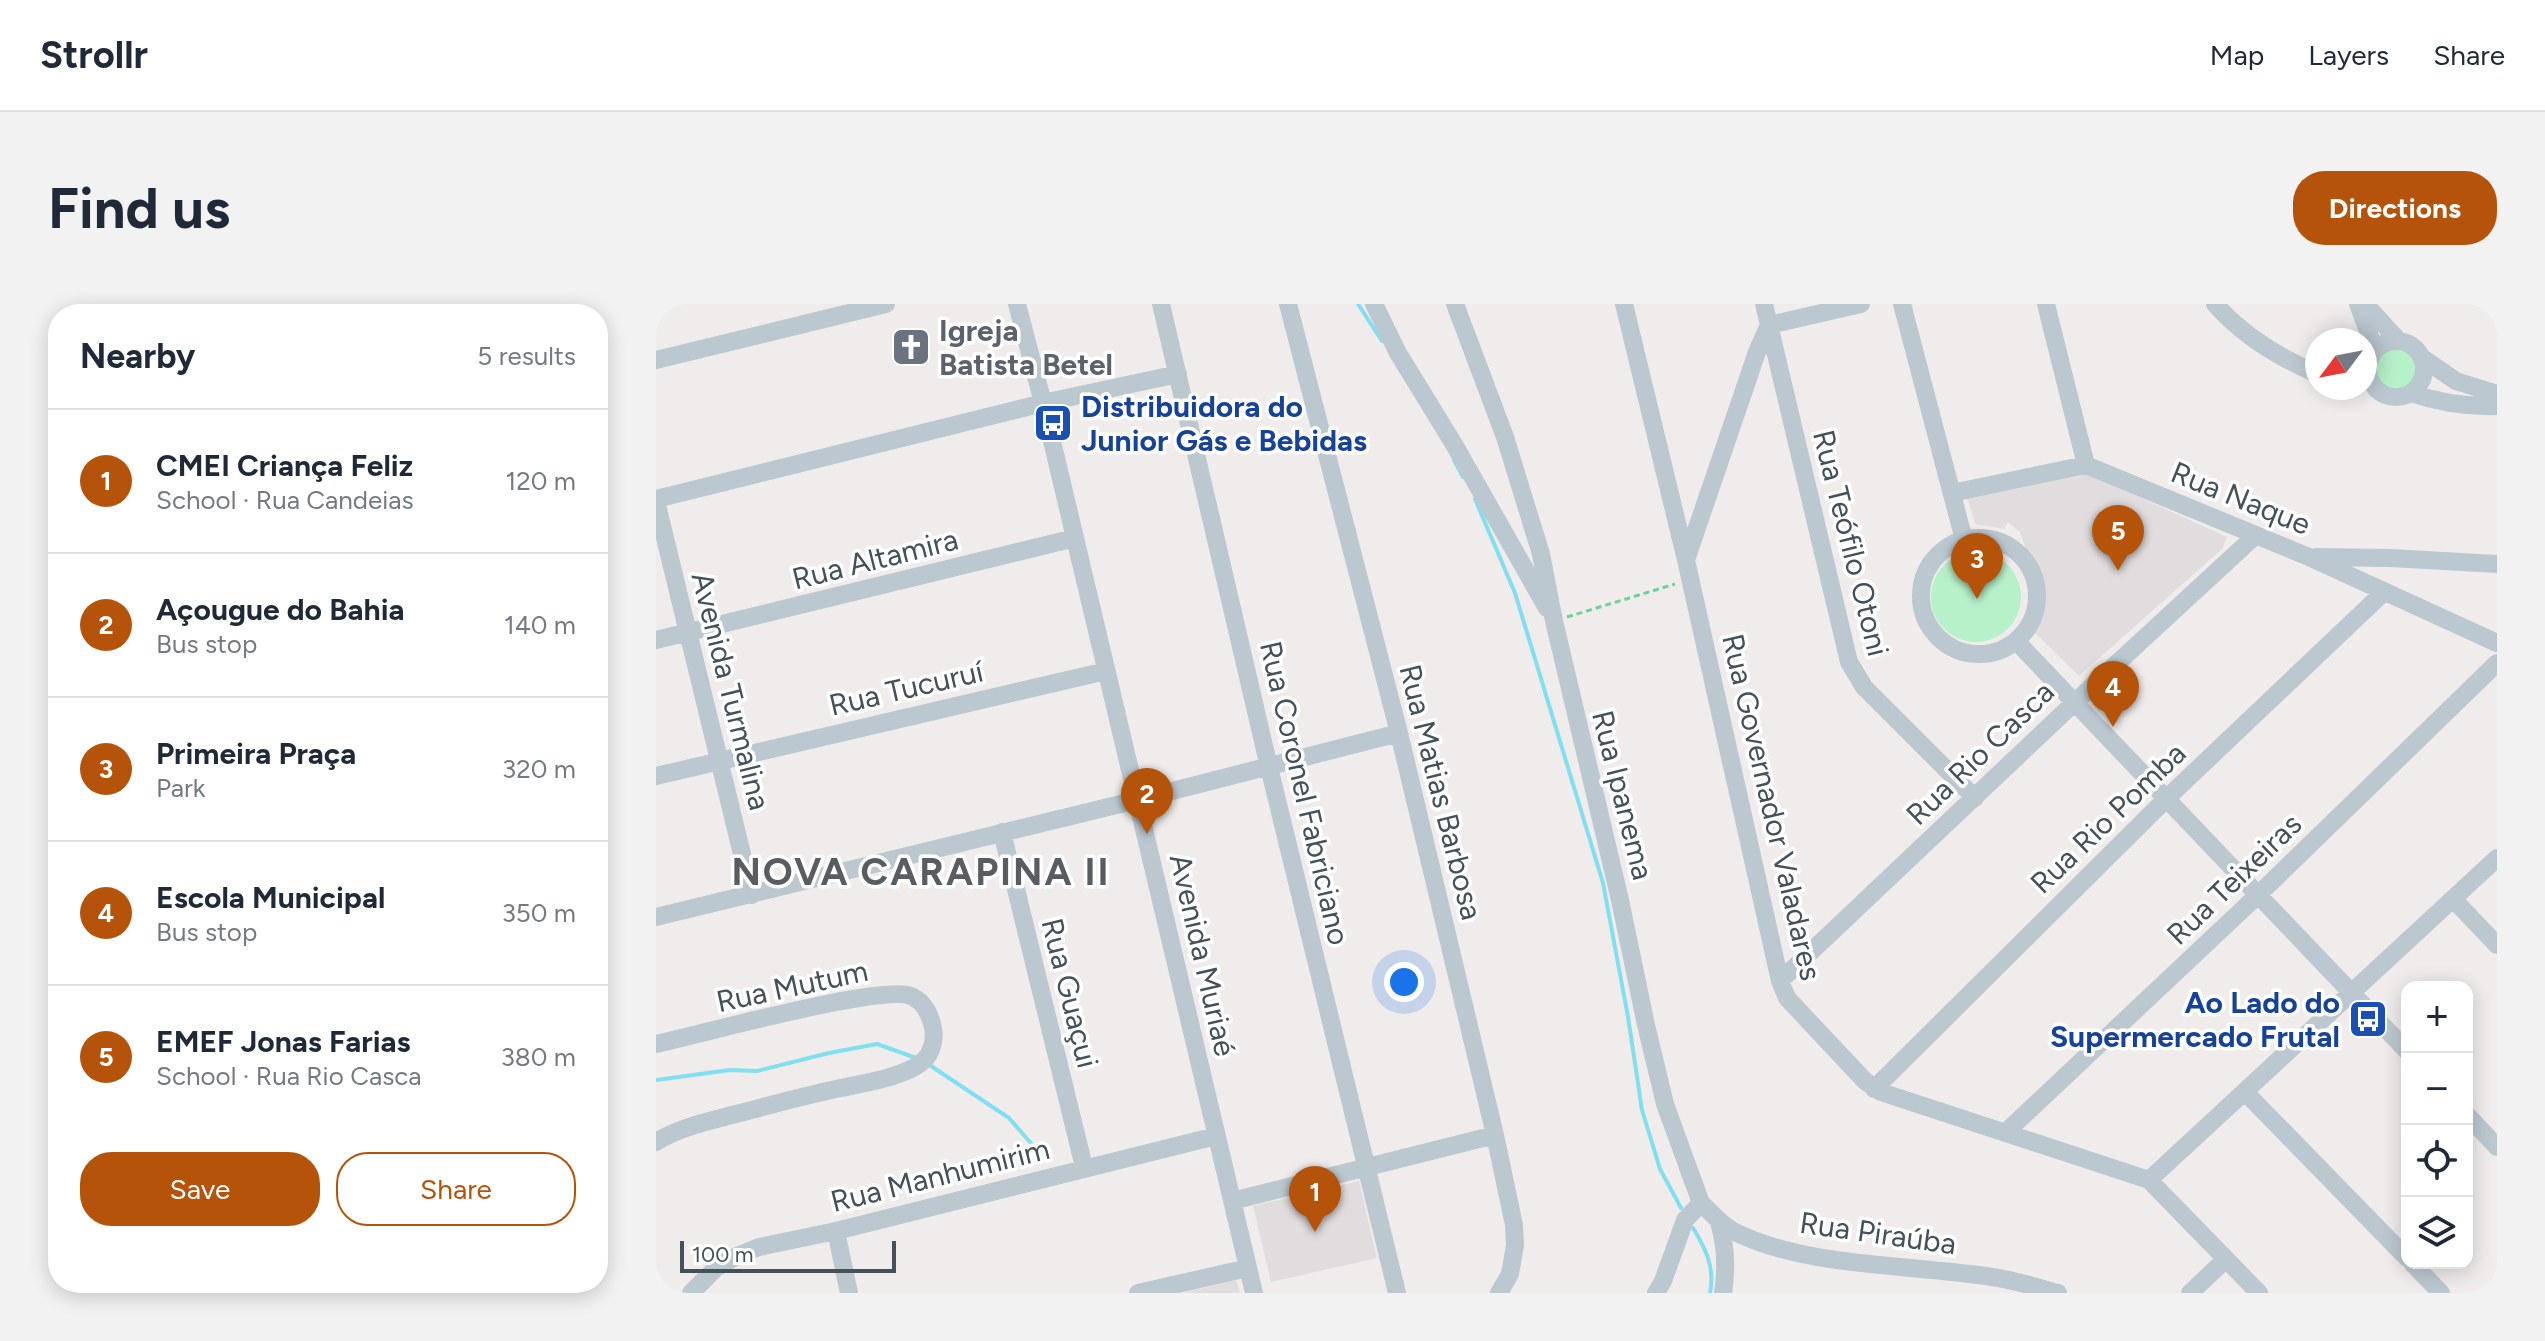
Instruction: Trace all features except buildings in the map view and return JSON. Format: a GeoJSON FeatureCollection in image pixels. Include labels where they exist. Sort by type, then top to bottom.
{"type":"FeatureCollection","features":[{"type":"Feature","properties":{"kind":"street"},"geometry":{"type":"LineString","coordinates":[[656,360],[886,304]]}},
{"type":"Feature","properties":{"kind":"street","name":"Avenida Muriaé"},"geometry":{"type":"LineString","coordinates":[[1017,304],[1254,1293]]}},
{"type":"Feature","properties":{"kind":"street","name":"Rua Coronel Fabriciano"},"geometry":{"type":"LineString","coordinates":[[1161,304],[1269,767],[1397,1293]]}},
{"type":"Feature","properties":{"kind":"street","name":"Rua Matias Barbosa"},"geometry":{"type":"LineString","coordinates":[[1288,304],[1399,733],[1495,1135],[1514,1225],[1515,1245],[1510,1274],[1499,1293]]}},
{"type":"Feature","properties":{"kind":"street"},"geometry":{"type":"LineString","coordinates":[[1374,304],[1398,353],[1455,446],[1554,621]]}},
{"type":"Feature","properties":{"kind":"street","name":"Rua Ipanema"},"geometry":{"type":"LineString","coordinates":[[1455,304],[1526,501],[1541,554],[1662,1091],[1701,1203]]}},
{"type":"Feature","properties":{"kind":"street","name":"Rua Governador Valadares"},"geometry":{"type":"LineString","coordinates":[[1624,304],[1686,560],[1780,981],[1787,998],[1874,1089],[2149,1180],[2259,1293]]}},
{"type":"Feature","properties":{"kind":"street","name":"Rua Teófilo Otoni"},"geometry":{"type":"LineString","coordinates":[[1764,304],[1849,662],[1864,687],[1975,798]]}},
{"type":"Feature","properties":{"kind":"street"},"geometry":{"type":"LineString","coordinates":[[1686,560],[1769,325],[1861,304]]}},
{"type":"Feature","properties":{"kind":"street"},"geometry":{"type":"LineString","coordinates":[[1902,304],[1964,540]]}},
{"type":"Feature","properties":{"kind":"street"},"geometry":{"type":"LineString","coordinates":[[1952,493],[2086,465],[2046,304]]}},
{"type":"Feature","properties":{"kind":"street"},"geometry":{"type":"LineString","coordinates":[[2215,304],[2231,322],[2259,344],[2305,368]]}},
{"type":"Feature","properties":{"kind":"street"},"geometry":{"type":"LineString","coordinates":[[2358,304],[2363,328]]}},
{"type":"Feature","properties":{"kind":"street"},"geometry":{"type":"LineString","coordinates":[[2365,304],[2399,341]]}},
{"type":"Feature","properties":{"kind":"street"},"geometry":{"type":"LineString","coordinates":[[2377,353],[2390,341],[2399,341],[2413,347],[2421,357],[2456,381],[2497,394]]}},
{"type":"Feature","properties":{"kind":"street"},"geometry":{"type":"LineString","coordinates":[[2378,390],[2395,397],[2411,393],[2424,374],[2421,357]]}},
{"type":"Feature","properties":{"kind":"street"},"geometry":{"type":"LineString","coordinates":[[656,500],[1043,403],[1178,374]]}},
{"type":"Feature","properties":{"kind":"street"},"geometry":{"type":"LineString","coordinates":[[2411,393],[2448,404],[2497,406]]}},
{"type":"Feature","properties":{"kind":"street","name":"Rua Naque"},"geometry":{"type":"LineString","coordinates":[[2086,465],[2309,557],[2497,643]]}},
{"type":"Feature","properties":{"kind":"street","name":"Avenida Turmalina"},"geometry":{"type":"LineString","coordinates":[[656,500],[752,895]]}},
{"type":"Feature","properties":{"kind":"street","name":"Rua Rio Casca"},"geometry":{"type":"LineString","coordinates":[[1780,981],[2256,535]]}},
{"type":"Feature","properties":{"kind":"street","name":"Rua Altamira"},"geometry":{"type":"LineString","coordinates":[[656,640],[1075,538]]}},
{"type":"Feature","properties":{"kind":"street"},"geometry":{"type":"LineString","coordinates":[[1981,538],[1998,541],[2014,549],[2026,562],[2038,595],[2036,612],[2017,642],[1990,654],[1975,655],[1947,645],[1927,623],[1921,594],[1929,566],[1950,545],[1964,540],[1981,538]]}},
{"type":"Feature","properties":{"kind":"street"},"geometry":{"type":"LineString","coordinates":[[2309,557],[2497,564]]}},
{"type":"Feature","properties":{"kind":"street","name":"Rua Rio Pomba"},"geometry":{"type":"LineString","coordinates":[[1874,1089],[2167,798],[2384,592]]}},
{"type":"Feature","properties":{"kind":"street"},"geometry":{"type":"LineString","coordinates":[[2017,642],[2401,1045]]}},
{"type":"Feature","properties":{"kind":"street","name":"Rua Teixeiras"},"geometry":{"type":"LineString","coordinates":[[2006,1132],[2259,894],[2497,663]]}},
{"type":"Feature","properties":{"kind":"street","name":"Rua Tucuruí"},"geometry":{"type":"LineString","coordinates":[[656,776],[1106,671]]}},
{"type":"Feature","properties":{"kind":"street"},"geometry":{"type":"LineString","coordinates":[[656,917],[1399,733]]}},
{"type":"Feature","properties":{"kind":"street","name":"Rua Guaçui"},"geometry":{"type":"LineString","coordinates":[[1002,832],[1084,1167]]}},
{"type":"Feature","properties":{"kind":"street"},"geometry":{"type":"LineString","coordinates":[[2149,1180],[2497,858]]}},
{"type":"Feature","properties":{"kind":"street"},"geometry":{"type":"LineString","coordinates":[[2454,900],[2497,945]]}},
{"type":"Feature","properties":{"kind":"street","name":"Rua Mutum"},"geometry":{"type":"LineString","coordinates":[[656,1044],[858,997],[893,994],[910,996],[924,1005],[935,1034],[931,1049],[922,1062],[912,1067],[877,1080],[697,1124],[656,1142]]}},
{"type":"Feature","properties":{"kind":"street"},"geometry":{"type":"LineString","coordinates":[[2246,1093],[2401,1252]]}},
{"type":"Feature","properties":{"kind":"street"},"geometry":{"type":"LineString","coordinates":[[2473,1121],[2497,1147]]}},
{"type":"Feature","properties":{"kind":"street"},"geometry":{"type":"LineString","coordinates":[[1232,1201],[1495,1135]]}},
{"type":"Feature","properties":{"kind":"street","name":"Rua Manhumirim"},"geometry":{"type":"LineString","coordinates":[[691,1293],[703,1279],[737,1256],[759,1247],[836,1231],[1216,1136]]}},
{"type":"Feature","properties":{"kind":"street"},"geometry":{"type":"LineString","coordinates":[[1656,1293],[1685,1220],[1701,1203]]}},
{"type":"Feature","properties":{"kind":"street","name":"Rua Piraúba"},"geometry":{"type":"LineString","coordinates":[[1701,1203],[1719,1222],[1752,1239],[1819,1257],[1992,1277],[2058,1293]]}},
{"type":"Feature","properties":{"kind":"street"},"geometry":{"type":"LineString","coordinates":[[1719,1222],[1725,1241],[1723,1293]]}},
{"type":"Feature","properties":{"kind":"street"},"geometry":{"type":"LineString","coordinates":[[836,1231],[849,1293]]}},
{"type":"Feature","properties":{"kind":"street"},"geometry":{"type":"LineString","coordinates":[[2190,1293],[2226,1259]]}},
{"type":"Feature","properties":{"kind":"street"},"geometry":{"type":"LineString","coordinates":[[1138,1293],[1248,1268]]}},
{"type":"Feature","properties":{"kind":"street"},"geometry":{"type":"LineString","coordinates":[[2418,1269],[2441,1293]]}},
{"type":"Feature","properties":{"kind":"path"},"geometry":{"type":"LineString","coordinates":[[1554,621],[1690,579]]}},
{"type":"Feature","properties":{"kind":"shaded area"},"geometry":{"type":"Polygon","coordinates":[[[2089,474],[2227,537],[2222,549],[2079,676],[2035,633],[2045,602],[2043,581],[2020,532],[2008,522],[2004,529],[1975,524],[1968,499],[2089,474]]]}},
{"type":"Feature","properties":{"kind":"shaded area"},"geometry":{"type":"Polygon","coordinates":[[[1359,1181],[1377,1258],[1271,1282],[1253,1206],[1359,1181]]]}},
{"type":"Feature","properties":{"kind":"shaded area"},"geometry":{"type":"Polygon","coordinates":[[[1236,1280],[1240,1293],[1183,1293],[1236,1280]]]}},
{"type":"Feature","properties":{"kind":"green space"},"geometry":{"type":"Polygon","coordinates":[[[2388,348],[2404,348],[2416,360],[2416,376],[2404,388],[2388,388],[2377,377],[2377,359],[2388,348]]]}},
{"type":"Feature","properties":{"kind":"green space"},"geometry":{"type":"Polygon","coordinates":[[[1976,552],[1993,556],[2008,565],[2017,580],[2021,597],[2017,614],[2008,629],[1993,638],[1976,642],[1959,638],[1944,629],[1935,614],[1931,597],[1935,580],[1944,565],[1959,556],[1976,552]]]}},
{"type":"Feature","properties":{"kind":"waterway"},"geometry":{"type":"LineString","coordinates":[[1358,304],[1382,341]]}},
{"type":"Feature","properties":{"kind":"waterway"},"geometry":{"type":"LineString","coordinates":[[1454,460],[1463,477]]}},
{"type":"Feature","properties":{"kind":"waterway"},"geometry":{"type":"LineString","coordinates":[[1475,499],[1515,593],[1603,883],[1642,1110],[1660,1169],[1681,1208]]}},
{"type":"Feature","properties":{"kind":"waterway"},"geometry":{"type":"LineString","coordinates":[[656,1080],[730,1070],[757,1071],[877,1044],[916,1058]]}},
{"type":"Feature","properties":{"kind":"waterway"},"geometry":{"type":"LineString","coordinates":[[928,1064],[1009,1118],[1042,1156]]}},
{"type":"Feature","properties":{"kind":"waterway"},"geometry":{"type":"LineString","coordinates":[[1693,1228],[1708,1259],[1710,1293]]}},
{"type":"Feature","properties":{"kind":"place","name":"Igreja Batista Betel"},"geometry":{"type":"Point","coordinates":[911,347]}},
{"type":"Feature","properties":{"kind":"place","name":"Distribuidora do Junior Gás e Bebidas"},"geometry":{"type":"Point","coordinates":[1053,423]}},
{"type":"Feature","properties":{"kind":"place","name":"EMEF Jonas Farias"},"geometry":{"type":"Point","coordinates":[2118,571]}},
{"type":"Feature","properties":{"kind":"place","name":"Primeira Praça"},"geometry":{"type":"Point","coordinates":[1977,599]}},
{"type":"Feature","properties":{"kind":"place","name":"Escola Municipal"},"geometry":{"type":"Point","coordinates":[2113,727]}},
{"type":"Feature","properties":{"kind":"place","name":"Açougue do Bahia"},"geometry":{"type":"Point","coordinates":[1147,834]}},
{"type":"Feature","properties":{"kind":"place","name":"Ao Lado do Supermercado Frutal"},"geometry":{"type":"Point","coordinates":[2368,1019]}},
{"type":"Feature","properties":{"kind":"place","name":"CMEI Criança Feliz"},"geometry":{"type":"Point","coordinates":[1315,1232]}},
{"type":"Feature","properties":{"kind":"district","name":"NOVA CARAPINA II"},"geometry":{"type":"Point","coordinates":[921,872]}}]}
